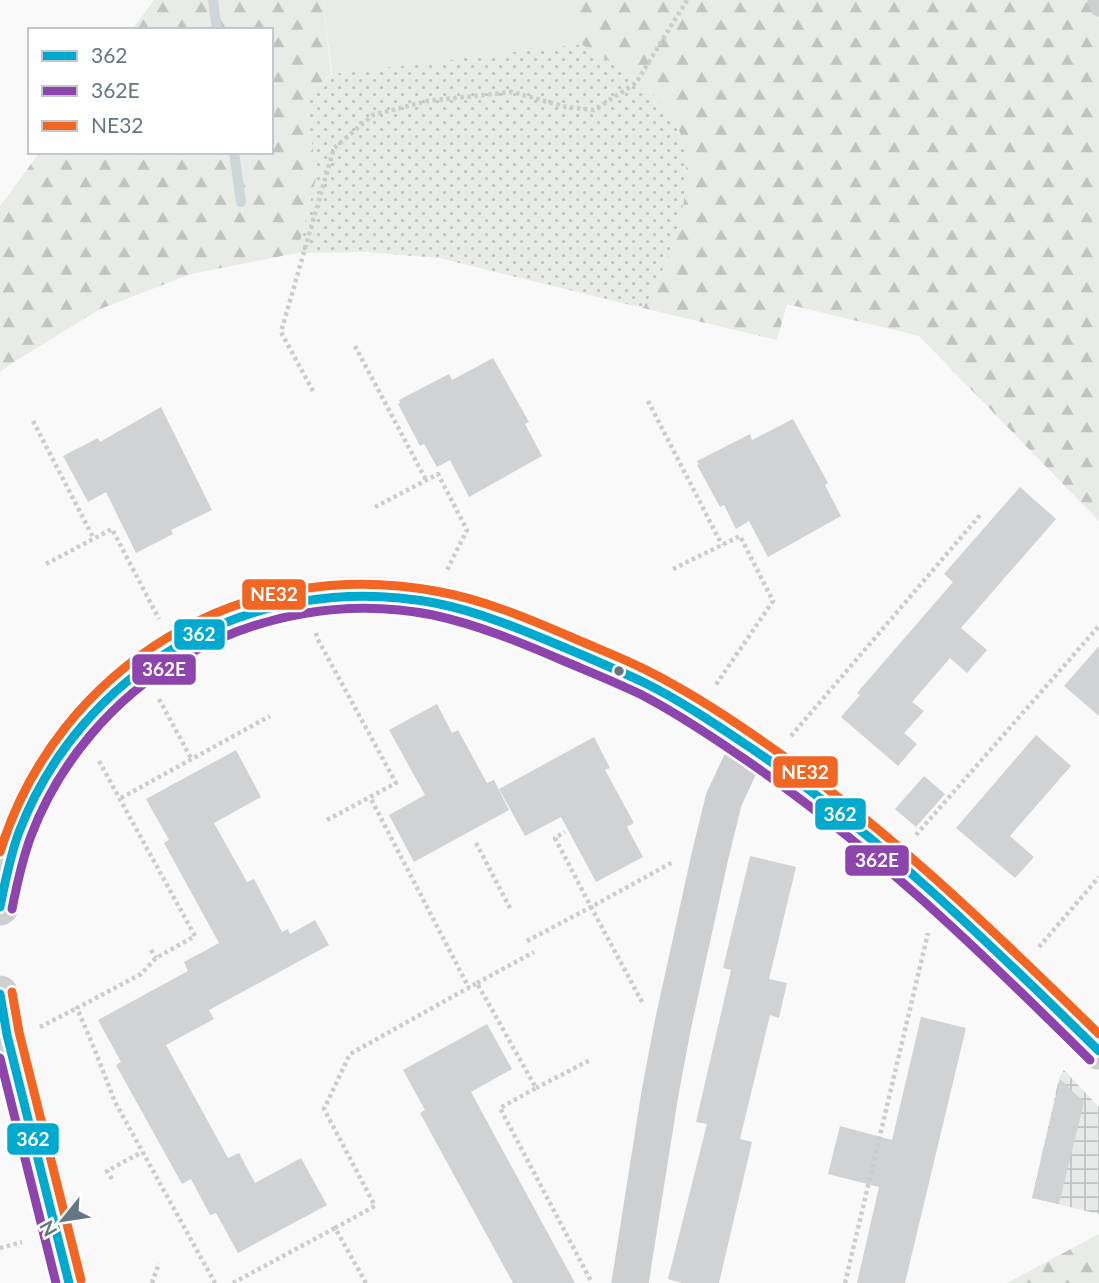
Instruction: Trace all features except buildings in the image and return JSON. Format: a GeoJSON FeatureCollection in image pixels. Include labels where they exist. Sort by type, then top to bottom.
{"type":"FeatureCollection","features":[{"type":"Feature","properties":{"kind":"street"},"geometry":{"type":"LineString","coordinates":[[0,906],[22,822],[54,761],[75,733],[115,691],[142,669],[174,648],[219,625],[263,609],[310,598],[380,596],[435,603],[549,641],[647,684],[760,753],[841,813],[895,859],[1099,1051]]}},
{"type":"Feature","properties":{"kind":"street"},"geometry":{"type":"LineString","coordinates":[[630,1283],[673,1024],[710,856],[724,799],[760,753]]}},
{"type":"Feature","properties":{"kind":"street"},"geometry":{"type":"LineString","coordinates":[[0,994],[7,1035],[69,1283]]}},
{"type":"Feature","properties":{"kind":"lane"},"geometry":{"type":"LineString","coordinates":[[1097,0],[1099,7]]}},
{"type":"Feature","properties":{"kind":"path"},"geometry":{"type":"LineString","coordinates":[[313,391],[281,332],[334,148],[373,115],[426,101],[512,92],[566,107],[594,110],[636,83],[687,0]]}},
{"type":"Feature","properties":{"kind":"path"},"geometry":{"type":"LineString","coordinates":[[355,346],[426,480]]}},
{"type":"Feature","properties":{"kind":"path"},"geometry":{"type":"LineString","coordinates":[[648,401],[722,545]]}},
{"type":"Feature","properties":{"kind":"path"},"geometry":{"type":"LineString","coordinates":[[33,421],[94,539]]}},
{"type":"Feature","properties":{"kind":"path"},"geometry":{"type":"LineString","coordinates":[[375,507],[438,474],[467,530],[446,571],[435,603]]}},
{"type":"Feature","properties":{"kind":"path"},"geometry":{"type":"LineString","coordinates":[[760,753],[981,514]]}},
{"type":"Feature","properties":{"kind":"path"},"geometry":{"type":"LineString","coordinates":[[46,564],[112,529],[174,648]]}},
{"type":"Feature","properties":{"kind":"path"},"geometry":{"type":"LineString","coordinates":[[673,569],[740,536],[773,601],[696,713]]}},
{"type":"Feature","properties":{"kind":"path"},"geometry":{"type":"LineString","coordinates":[[310,598],[317,638],[396,783],[327,820]]}},
{"type":"Feature","properties":{"kind":"path"},"geometry":{"type":"LineString","coordinates":[[895,859],[1098,627]]}},
{"type":"Feature","properties":{"kind":"path"},"geometry":{"type":"LineString","coordinates":[[142,669],[192,760]]}},
{"type":"Feature","properties":{"kind":"path"},"geometry":{"type":"LineString","coordinates":[[121,798],[270,716]]}},
{"type":"Feature","properties":{"kind":"path"},"geometry":{"type":"LineString","coordinates":[[75,733],[100,762],[195,936],[156,958],[141,974],[77,1008],[115,1102],[215,1283]]}},
{"type":"Feature","properties":{"kind":"path"},"geometry":{"type":"LineString","coordinates":[[370,797],[469,988]]}},
{"type":"Feature","properties":{"kind":"path"},"geometry":{"type":"LineString","coordinates":[[565,832],[555,838],[652,1020],[673,1024]]}},
{"type":"Feature","properties":{"kind":"path"},"geometry":{"type":"LineString","coordinates":[[476,843],[511,910]]}},
{"type":"Feature","properties":{"kind":"path"},"geometry":{"type":"LineString","coordinates":[[527,941],[691,853],[710,856]]}},
{"type":"Feature","properties":{"kind":"path"},"geometry":{"type":"LineString","coordinates":[[1017,971],[1099,877]]}},
{"type":"Feature","properties":{"kind":"path"},"geometry":{"type":"LineString","coordinates":[[845,1283],[927,934],[949,908]]}},
{"type":"Feature","properties":{"kind":"path"},"geometry":{"type":"LineString","coordinates":[[151,950],[156,958]]}},
{"type":"Feature","properties":{"kind":"path"},"geometry":{"type":"LineString","coordinates":[[233,1283],[375,1206],[324,1108],[350,1054],[534,952]]}},
{"type":"Feature","properties":{"kind":"path"},"geometry":{"type":"LineString","coordinates":[[477,983],[536,1088]]}},
{"type":"Feature","properties":{"kind":"path"},"geometry":{"type":"LineString","coordinates":[[592,1059],[500,1108],[592,1283]]}},
{"type":"Feature","properties":{"kind":"path"},"geometry":{"type":"LineString","coordinates":[[112,1179],[107,1171],[142,1152]]}},
{"type":"Feature","properties":{"kind":"path"},"geometry":{"type":"LineString","coordinates":[[335,1228],[366,1283]]}},
{"type":"Feature","properties":{"kind":"path"},"geometry":{"type":"LineString","coordinates":[[152,1283],[159,1263]]}},
{"type":"Feature","properties":{"kind":"shaded area"},"geometry":{"type":"Polygon","coordinates":[[[1064,1070],[1099,1107],[1099,1214],[1032,1198],[1059,1078],[1064,1070]]]}},
{"type":"Feature","properties":{"kind":"green space"},"geometry":{"type":"Polygon","coordinates":[[[154,0],[323,0],[331,74],[305,99],[317,175],[297,253],[191,274],[100,309],[0,372],[0,206],[39,154],[273,154],[273,28],[133,28],[154,0]]]}},
{"type":"Feature","properties":{"kind":"green space"},"geometry":{"type":"Polygon","coordinates":[[[323,0],[576,0],[581,44],[332,74],[323,0]]]}},
{"type":"Feature","properties":{"kind":"green space"},"geometry":{"type":"Polygon","coordinates":[[[576,0],[1099,0],[1099,521],[919,336],[787,304],[777,340],[643,308],[664,267],[680,218],[685,192],[684,144],[676,123],[658,99],[634,78],[581,44],[576,0]]]}},
{"type":"Feature","properties":{"kind":"green space"},"geometry":{"type":"Polygon","coordinates":[[[581,44],[634,78],[658,99],[676,123],[684,144],[685,192],[680,218],[664,267],[643,308],[439,258],[365,252],[297,253],[317,175],[305,99],[332,74],[581,44]]]}},
{"type":"Feature","properties":{"kind":"green space"},"geometry":{"type":"Polygon","coordinates":[[[1099,1234],[1099,1283],[1007,1283],[1099,1234]]]}},
{"type":"Feature","properties":{"kind":"waterway"},"geometry":{"type":"LineString","coordinates":[[213,0],[217,28]]}},
{"type":"Feature","properties":{"kind":"waterway"},"geometry":{"type":"LineString","coordinates":[[234,154],[241,202]]}},
{"type":"Feature","properties":{"kind":"transit line","name":"NE32"},"geometry":{"type":"LineString","coordinates":[[0,852],[27,787],[65,728],[113,678],[170,636],[232,607],[298,590],[366,584],[435,591],[504,610],[622,659],[678,687],[740,726],[799,767],[889,839],[975,915],[1099,1034]]}},
{"type":"Feature","properties":{"kind":"transit line","name":"362"},"geometry":{"type":"LineString","coordinates":[[0,907],[19,832],[46,776],[63,750],[103,703],[150,664],[206,631],[269,608],[335,597],[402,598],[452,607],[519,629],[645,683],[710,721],[796,780],[886,852],[973,930],[1099,1051]]}},
{"type":"Feature","properties":{"kind":"transit line","name":"362E"},"geometry":{"type":"LineString","coordinates":[[12,909],[28,845],[57,783],[91,735],[132,693],[180,659],[209,643],[271,621],[335,610],[401,610],[450,619],[516,641],[640,694],[704,731],[788,790],[878,862],[965,939],[1090,1060]]}},
{"type":"Feature","properties":{"kind":"transit line","name":"NE32"},"geometry":{"type":"LineString","coordinates":[[12,992],[19,1032],[81,1280]]}},
{"type":"Feature","properties":{"kind":"transit line","name":"362"},"geometry":{"type":"LineString","coordinates":[[0,994],[7,1035],[69,1283]]}},
{"type":"Feature","properties":{"kind":"transit line","name":"362E"},"geometry":{"type":"LineString","coordinates":[[0,1058],[56,1283]]}}]}
